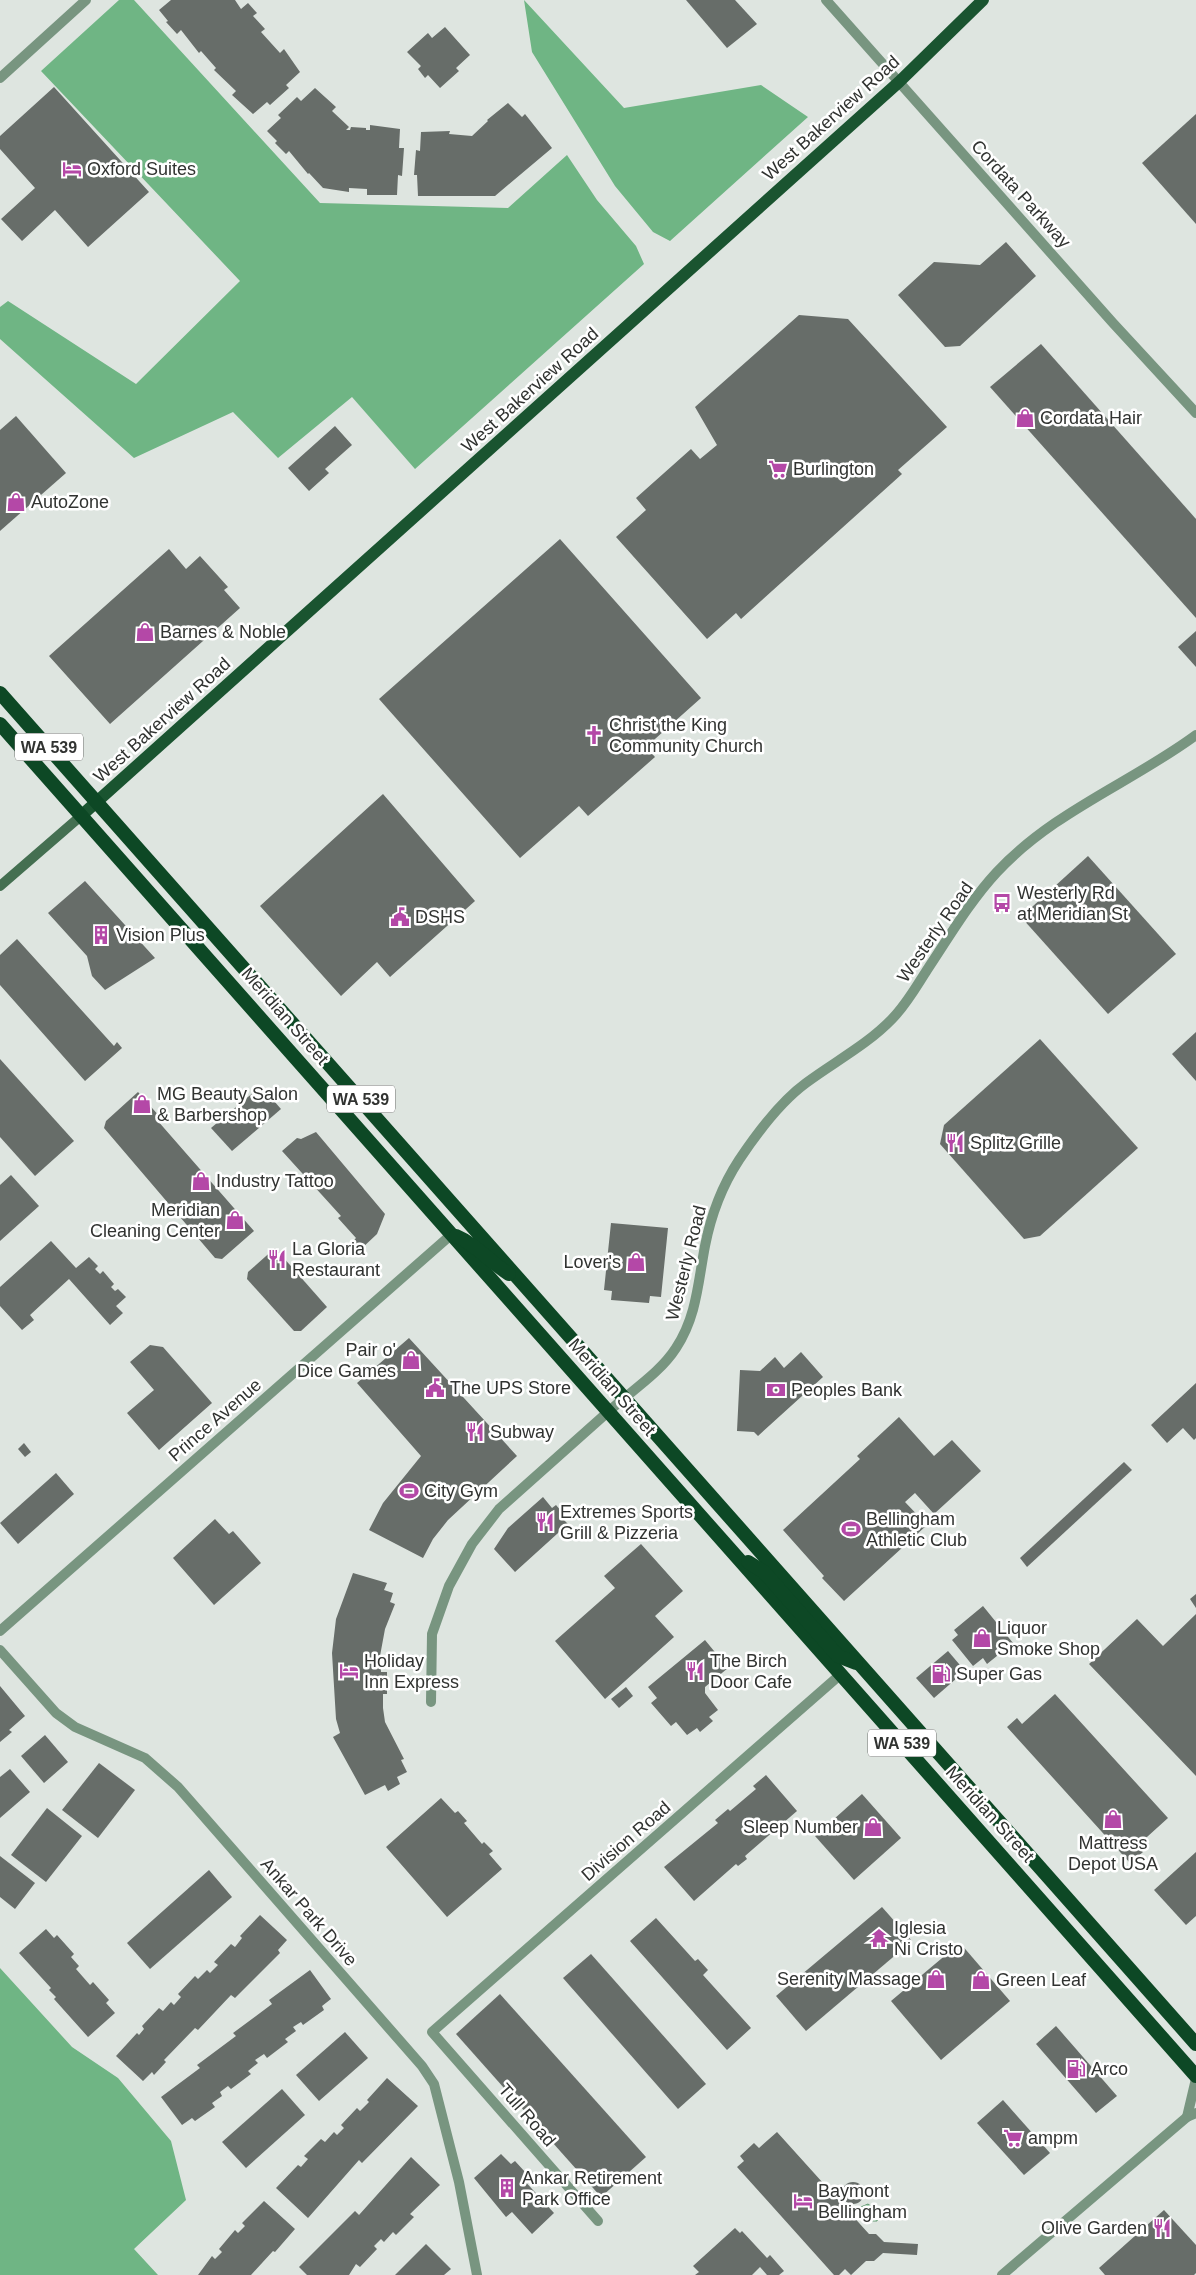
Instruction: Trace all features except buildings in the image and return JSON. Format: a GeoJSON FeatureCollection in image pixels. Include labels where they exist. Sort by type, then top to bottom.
{"type":"FeatureCollection","features":[{"type":"Feature","properties":{"kind":"highway","name":"Meridian Street"},"geometry":{"type":"LineString","coordinates":[[0,693],[1196,2044]]}},
{"type":"Feature","properties":{"kind":"highway","name":"Meridian Street"},"geometry":{"type":"LineString","coordinates":[[0,724],[1196,2077]]}},
{"type":"Feature","properties":{"kind":"highway"},"geometry":{"type":"LineString","coordinates":[[452,1234],[473,1243],[490,1262],[524,1284]]}},
{"type":"Feature","properties":{"kind":"highway"},"geometry":{"type":"LineString","coordinates":[[734,1553],[764,1572],[838,1656],[860,1664]]}},
{"type":"Feature","properties":{"kind":"main road","name":"West Bakerview Road"},"geometry":{"type":"LineString","coordinates":[[82,815],[899,82],[983,0]]}},
{"type":"Feature","properties":{"kind":"main road"},"geometry":{"type":"LineString","coordinates":[[0,886],[82,815]]}},
{"type":"Feature","properties":{"kind":"street"},"geometry":{"type":"LineString","coordinates":[[0,78],[86,0]]}},
{"type":"Feature","properties":{"kind":"street","name":"Cordata Parkway"},"geometry":{"type":"LineString","coordinates":[[826,0],[1113,323],[1195,411]]}},
{"type":"Feature","properties":{"kind":"street","name":"Westerly Road"},"geometry":{"type":"LineString","coordinates":[[431,1702],[432,1634],[449,1586],[472,1544],[499,1509],[608,1411],[656,1371],[675,1350],[685,1333],[696,1304],[705,1244],[714,1209],[725,1184],[739,1160],[781,1108],[804,1084],[852,1052],[892,1019],[972,904],[996,873],[1015,854],[1061,817],[1196,735]]}},
{"type":"Feature","properties":{"kind":"street","name":"Prince Avenue"},"geometry":{"type":"LineString","coordinates":[[0,1631],[452,1234]]}},
{"type":"Feature","properties":{"kind":"street","name":"Ankar Park Drive"},"geometry":{"type":"LineString","coordinates":[[0,1650],[56,1713],[75,1727],[145,1758],[178,1787],[422,2066],[434,2084],[459,2182],[477,2275]]}},
{"type":"Feature","properties":{"kind":"street","name":"Division Road"},"geometry":{"type":"LineString","coordinates":[[432,2032],[841,1674]]}},
{"type":"Feature","properties":{"kind":"street","name":"Tull Road"},"geometry":{"type":"LineString","coordinates":[[432,2032],[598,2221]]}},
{"type":"Feature","properties":{"kind":"street"},"geometry":{"type":"LineString","coordinates":[[1002,2275],[1192,2115],[1196,2077]]}},
{"type":"Feature","properties":{"kind":"shaded area"},"geometry":{"type":"Polygon","coordinates":[[[119,0],[134,0],[320,203],[508,208],[567,155],[597,200],[636,246],[644,264],[415,469],[352,397],[278,458],[233,412],[134,458],[0,339],[0,307],[8,301],[136,384],[240,281],[41,71],[119,0]]]}},
{"type":"Feature","properties":{"kind":"shaded area"},"geometry":{"type":"Polygon","coordinates":[[[524,0],[624,108],[761,85],[808,117],[670,241],[653,232],[615,186],[532,52],[524,0]]]}},
{"type":"Feature","properties":{"kind":"shaded area"},"geometry":{"type":"Polygon","coordinates":[[[0,1968],[72,2047],[118,2078],[171,2141],[186,2200],[134,2249],[158,2275],[0,2275],[0,1968]]]}},
{"type":"Feature","properties":{"kind":"shaded area"},"geometry":{"type":"Polygon","coordinates":[[[868,2204],[880,2213],[877,2221],[869,2221],[855,2213],[856,2209],[868,2204]]]}},
{"type":"Feature","properties":{"kind":"place","name":"Oxford Suites"},"geometry":{"type":"Point","coordinates":[72,169]}},
{"type":"Feature","properties":{"kind":"place","name":"Cordata Hair"},"geometry":{"type":"Point","coordinates":[1025,418]}},
{"type":"Feature","properties":{"kind":"place","name":"Burlington"},"geometry":{"type":"Point","coordinates":[778,469]}},
{"type":"Feature","properties":{"kind":"place","name":"AutoZone"},"geometry":{"type":"Point","coordinates":[16,502]}},
{"type":"Feature","properties":{"kind":"place","name":"Barnes & Noble"},"geometry":{"type":"Point","coordinates":[145,632]}},
{"type":"Feature","properties":{"kind":"place","name":"Christ the King Community Church"},"geometry":{"type":"Point","coordinates":[594,735]}},
{"type":"Feature","properties":{"kind":"place","name":"Westerly Rd at Meridian St"},"geometry":{"type":"Point","coordinates":[1002,903]}},
{"type":"Feature","properties":{"kind":"place","name":"DSHS"},"geometry":{"type":"Point","coordinates":[400,917]}},
{"type":"Feature","properties":{"kind":"place","name":"Vision Plus"},"geometry":{"type":"Point","coordinates":[101,935]}},
{"type":"Feature","properties":{"kind":"place","name":"MG Beauty Salon & Barbershop"},"geometry":{"type":"Point","coordinates":[142,1104]}},
{"type":"Feature","properties":{"kind":"place","name":"Splitz Grille"},"geometry":{"type":"Point","coordinates":[955,1143]}},
{"type":"Feature","properties":{"kind":"place","name":"Industry Tattoo"},"geometry":{"type":"Point","coordinates":[201,1181]}},
{"type":"Feature","properties":{"kind":"place","name":"Meridian Cleaning Center"},"geometry":{"type":"Point","coordinates":[235,1220]}},
{"type":"Feature","properties":{"kind":"place","name":"La Gloria Restaurant"},"geometry":{"type":"Point","coordinates":[277,1259]}},
{"type":"Feature","properties":{"kind":"place","name":"Lover's"},"geometry":{"type":"Point","coordinates":[636,1262]}},
{"type":"Feature","properties":{"kind":"place","name":"Pair o' Dice Games"},"geometry":{"type":"Point","coordinates":[411,1360]}},
{"type":"Feature","properties":{"kind":"place","name":"The UPS Store"},"geometry":{"type":"Point","coordinates":[435,1388]}},
{"type":"Feature","properties":{"kind":"place","name":"Peoples Bank"},"geometry":{"type":"Point","coordinates":[776,1390]}},
{"type":"Feature","properties":{"kind":"place","name":"Subway"},"geometry":{"type":"Point","coordinates":[475,1432]}},
{"type":"Feature","properties":{"kind":"place","name":"City Gym"},"geometry":{"type":"Point","coordinates":[409,1491]}},
{"type":"Feature","properties":{"kind":"place","name":"Extremes Sports Grill & Pizzeria"},"geometry":{"type":"Point","coordinates":[545,1522]}},
{"type":"Feature","properties":{"kind":"place","name":"Bellingham Athletic Club"},"geometry":{"type":"Point","coordinates":[851,1529]}},
{"type":"Feature","properties":{"kind":"place","name":"Liquor Smoke Shop"},"geometry":{"type":"Point","coordinates":[982,1638]}},
{"type":"Feature","properties":{"kind":"place","name":"Holiday Inn Express"},"geometry":{"type":"Point","coordinates":[349,1671]}},
{"type":"Feature","properties":{"kind":"place","name":"The Birch Door Cafe"},"geometry":{"type":"Point","coordinates":[695,1671]}},
{"type":"Feature","properties":{"kind":"place","name":"Super Gas"},"geometry":{"type":"Point","coordinates":[941,1674]}},
{"type":"Feature","properties":{"kind":"place","name":"Mattress Depot USA"},"geometry":{"type":"Point","coordinates":[1113,1819]}},
{"type":"Feature","properties":{"kind":"place","name":"Sleep Number"},"geometry":{"type":"Point","coordinates":[873,1827]}},
{"type":"Feature","properties":{"kind":"place","name":"Iglesia Ni Cristo"},"geometry":{"type":"Point","coordinates":[879,1938]}},
{"type":"Feature","properties":{"kind":"place","name":"Serenity Massage"},"geometry":{"type":"Point","coordinates":[936,1979]}},
{"type":"Feature","properties":{"kind":"place","name":"Green Leaf"},"geometry":{"type":"Point","coordinates":[981,1980]}},
{"type":"Feature","properties":{"kind":"place","name":"Arco"},"geometry":{"type":"Point","coordinates":[1076,2069]}},
{"type":"Feature","properties":{"kind":"place","name":"ampm"},"geometry":{"type":"Point","coordinates":[1013,2138]}},
{"type":"Feature","properties":{"kind":"place","name":"Ankar Retirement Park Office"},"geometry":{"type":"Point","coordinates":[507,2188]}},
{"type":"Feature","properties":{"kind":"place","name":"Baymont Bellingham"},"geometry":{"type":"Point","coordinates":[803,2201]}},
{"type":"Feature","properties":{"kind":"place","name":"Olive Garden"},"geometry":{"type":"Point","coordinates":[1162,2228]}}]}
